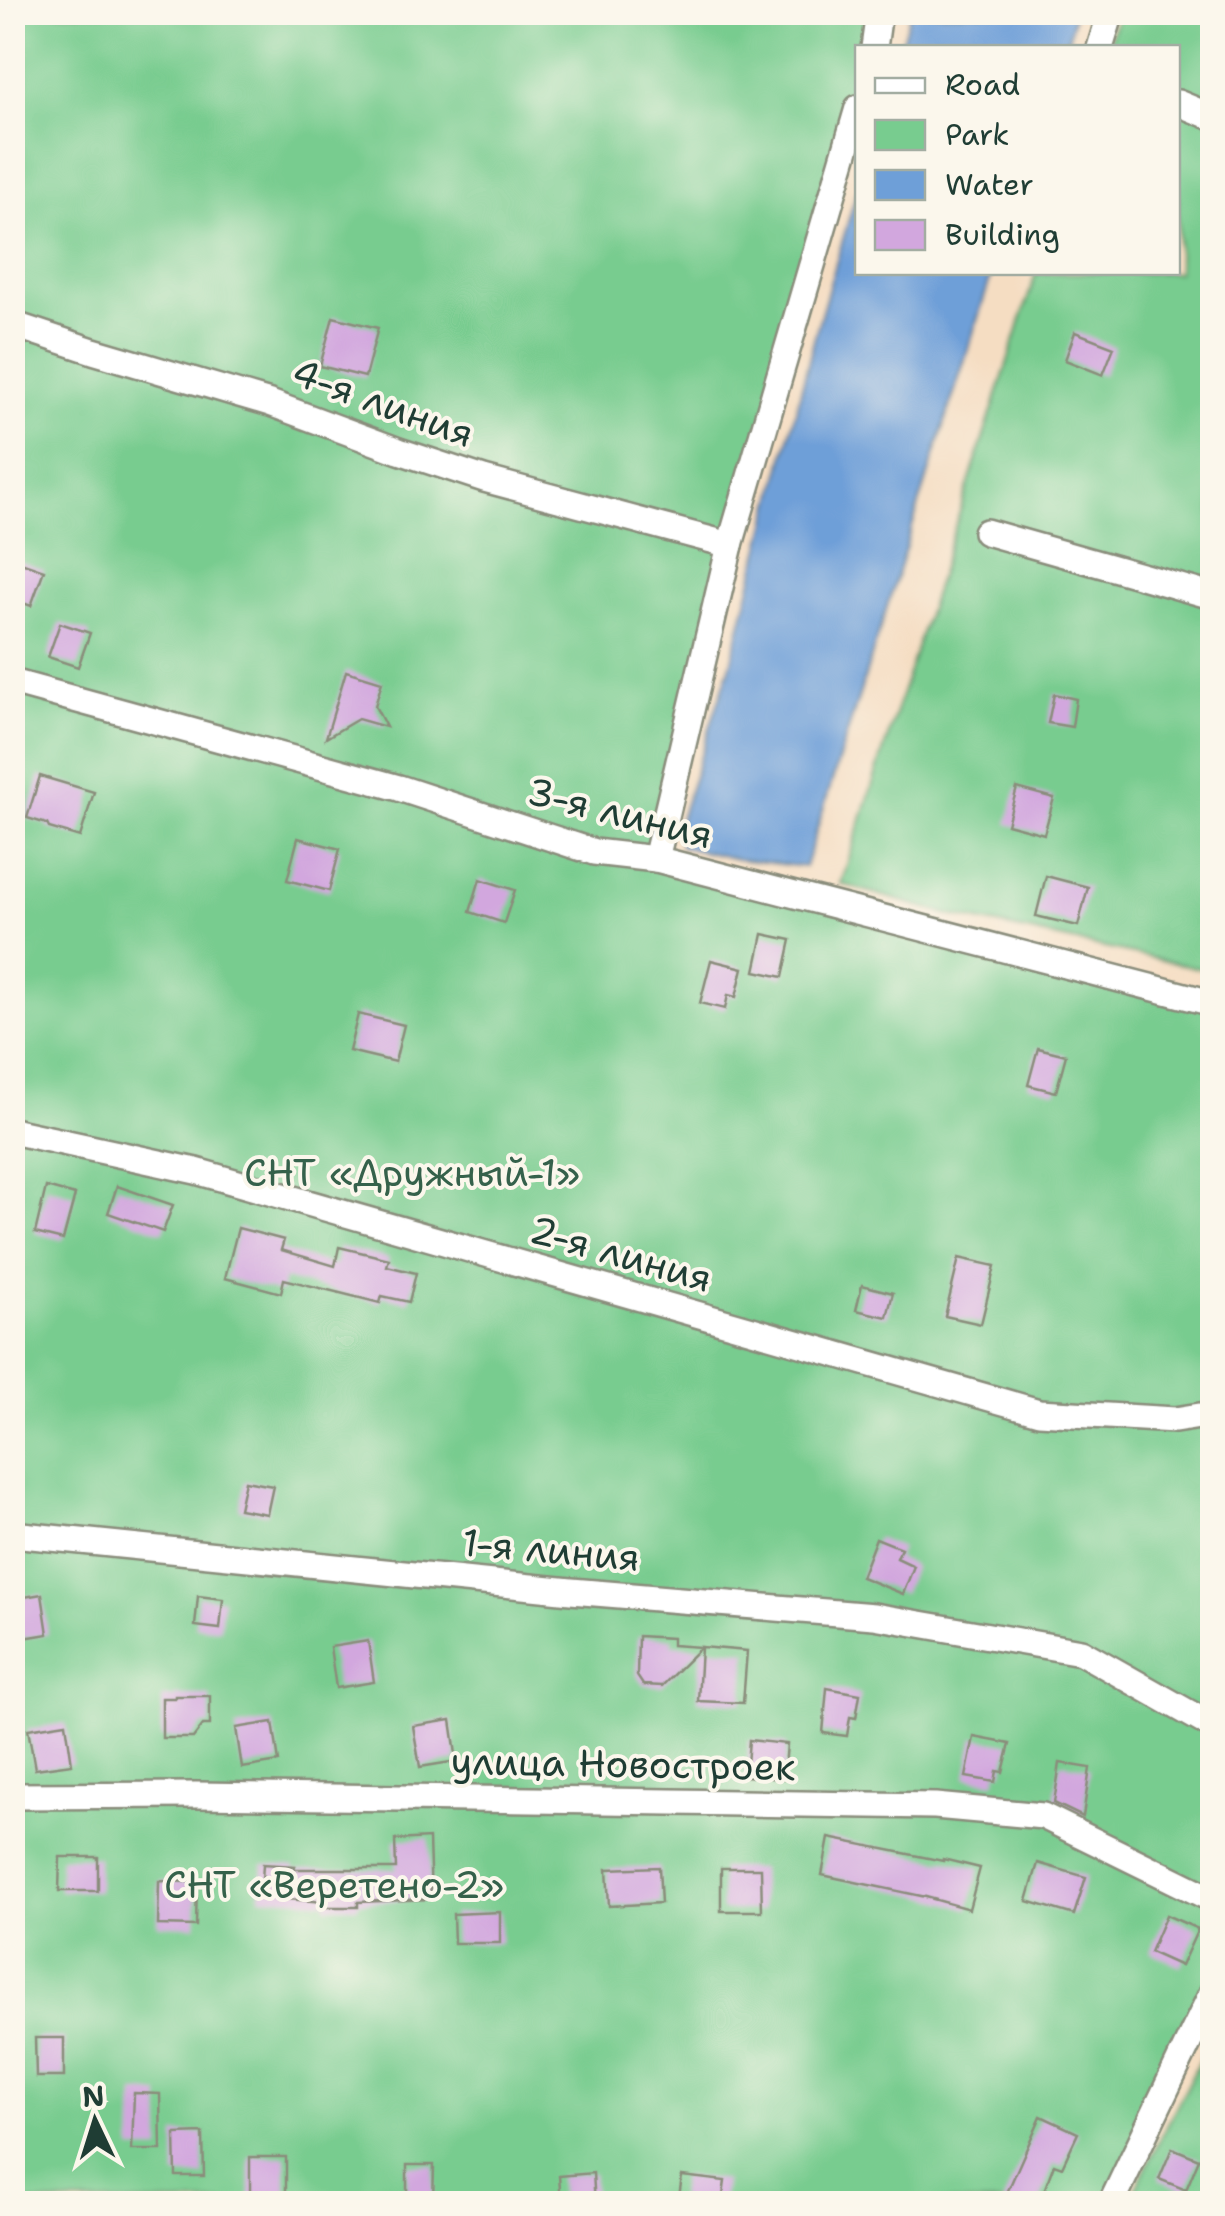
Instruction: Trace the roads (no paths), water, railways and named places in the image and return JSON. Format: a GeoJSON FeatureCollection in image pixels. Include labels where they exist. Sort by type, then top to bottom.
{"type":"FeatureCollection","features":[{"type":"Feature","properties":{"kind":"street"},"geometry":{"type":"LineString","coordinates":[[874,45],[879,12]]}},
{"type":"Feature","properties":{"kind":"street"},"geometry":{"type":"LineString","coordinates":[[1101,45],[1111,12]]}},
{"type":"Feature","properties":{"kind":"street"},"geometry":{"type":"LineString","coordinates":[[1180,104],[1212,117]]}},
{"type":"Feature","properties":{"kind":"street"},"geometry":{"type":"LineString","coordinates":[[656,860],[730,545],[855,118]]}},
{"type":"Feature","properties":{"kind":"street","name":"4-я линия"},"geometry":{"type":"LineString","coordinates":[[12,324],[270,402],[484,479],[730,545]]}},
{"type":"Feature","properties":{"kind":"street"},"geometry":{"type":"LineString","coordinates":[[986,532],[1212,596]]}},
{"type":"Feature","properties":{"kind":"street","name":"3-я линия"},"geometry":{"type":"LineString","coordinates":[[12,682],[399,788],[594,852],[656,860],[1212,1003]]}},
{"type":"Feature","properties":{"kind":"street","name":"2-я линия"},"geometry":{"type":"LineString","coordinates":[[12,1131],[196,1171],[1039,1412],[1174,1420],[1212,1414]]}},
{"type":"Feature","properties":{"kind":"street","name":"1-я линия"},"geometry":{"type":"LineString","coordinates":[[12,1534],[571,1591],[834,1611],[1081,1652],[1212,1726]]}},
{"type":"Feature","properties":{"kind":"street","name":"улица Новостроек"},"geometry":{"type":"LineString","coordinates":[[12,1796],[935,1806],[1043,1816],[1212,1898]]}},
{"type":"Feature","properties":{"kind":"street"},"geometry":{"type":"LineString","coordinates":[[1110,2204],[1212,1993]]}},
{"type":"Feature","properties":{"kind":"water"},"geometry":{"type":"Polygon","coordinates":[[[1074,12],[1067,45],[901,45],[910,13],[1074,12]]]}},
{"type":"Feature","properties":{"kind":"water"},"geometry":{"type":"Polygon","coordinates":[[[855,198],[855,275],[991,275],[805,867],[736,859],[680,846],[677,827],[730,667],[817,328],[855,198]]]}},
{"type":"Feature","properties":{"kind":"park label","name":"СНТ «Дружный-1»"},"geometry":{"type":"Point","coordinates":[412,1173]}},
{"type":"Feature","properties":{"kind":"park label","name":"СНТ «Веретено-2»"},"geometry":{"type":"Point","coordinates":[334,1885]}}]}
